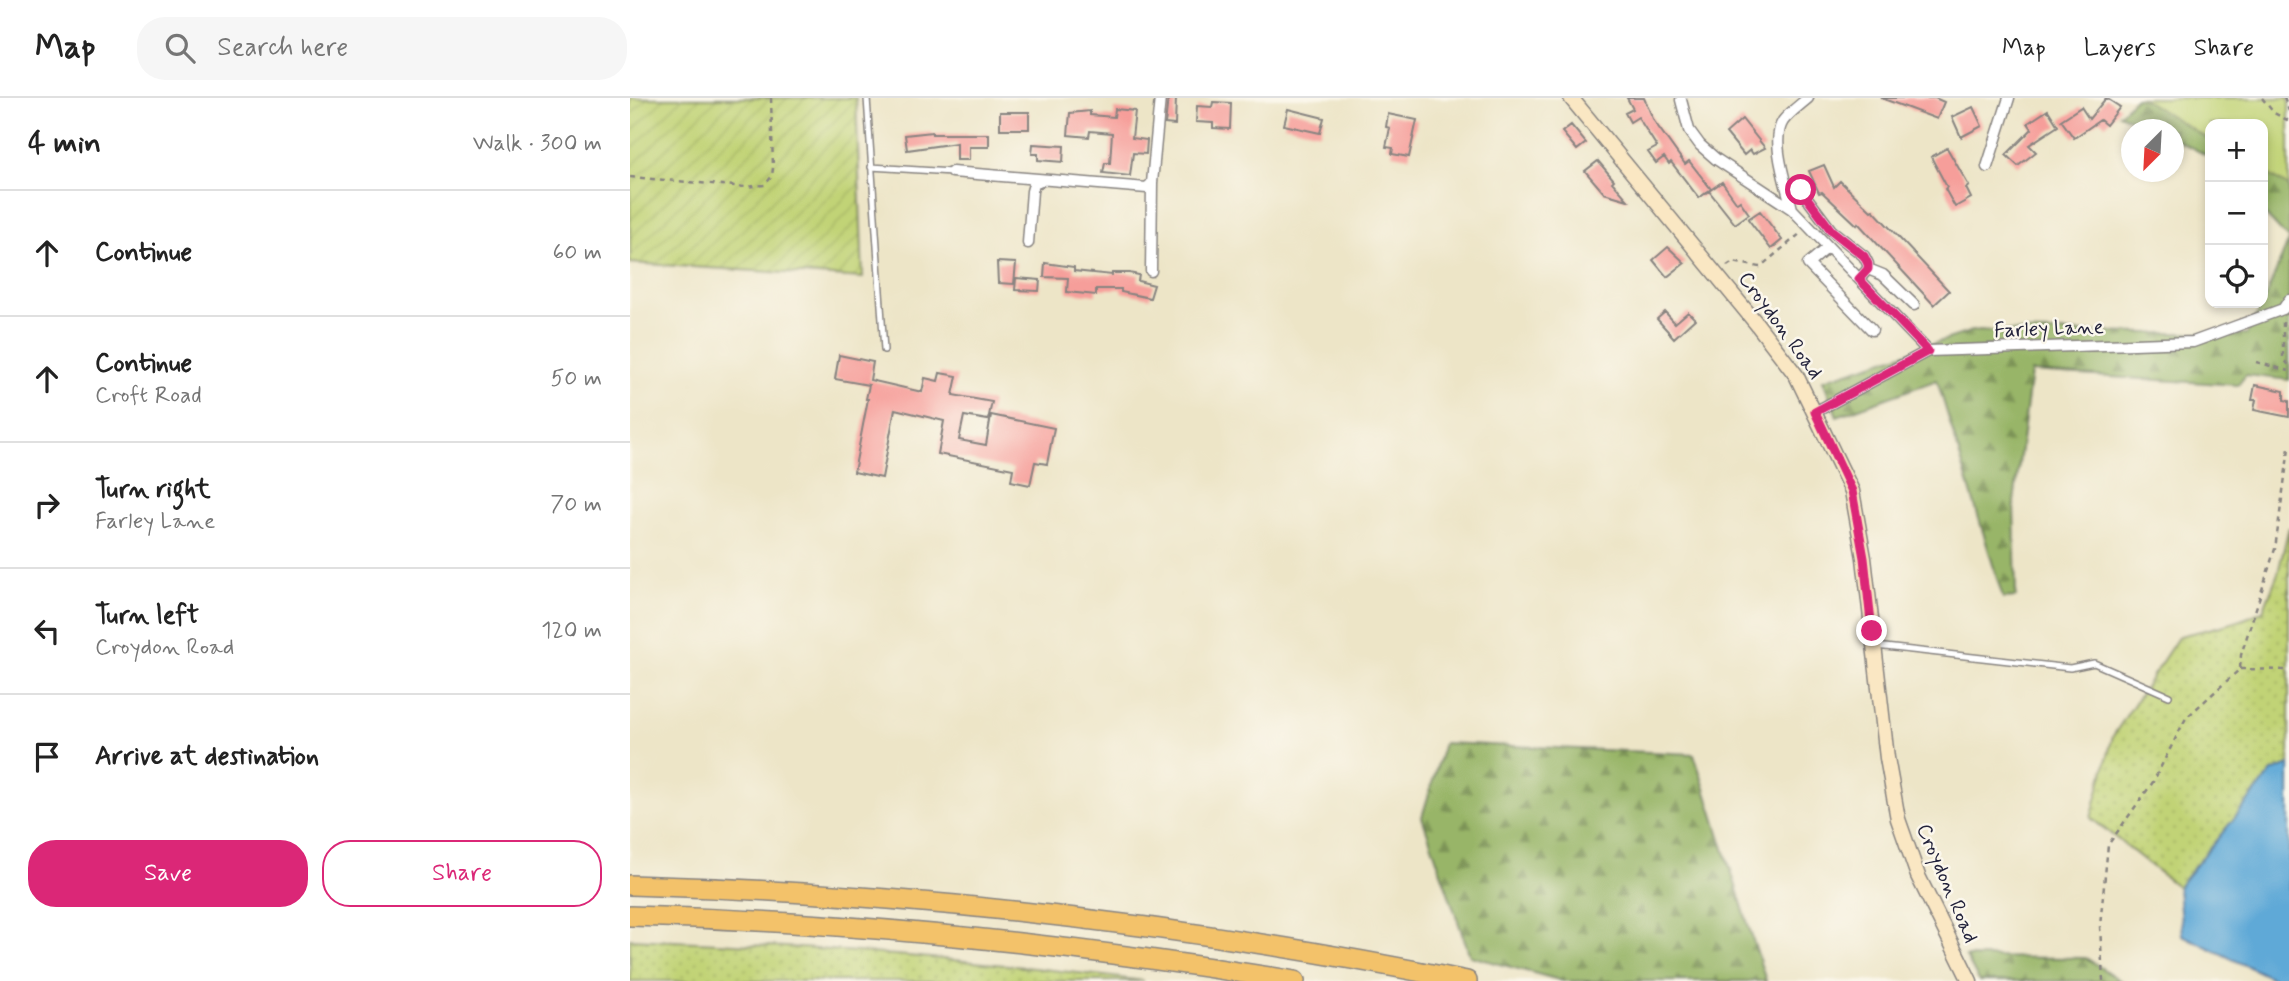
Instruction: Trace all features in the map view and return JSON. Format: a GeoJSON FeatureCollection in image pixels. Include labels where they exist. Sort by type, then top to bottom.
{"type":"FeatureCollection","features":[{"type":"Feature","properties":{"kind":"highway"},"geometry":{"type":"LineString","coordinates":[[630,885],[809,893],[1051,915],[1277,946],[1467,981]]}},
{"type":"Feature","properties":{"kind":"highway"},"geometry":{"type":"LineString","coordinates":[[630,916],[815,925],[976,938],[1111,954],[1295,981]]}},
{"type":"Feature","properties":{"kind":"main road","name":"Croydon Road"},"geometry":{"type":"LineString","coordinates":[[1570,98],[1796,375],[1852,491],[1864,558],[1887,758],[1898,819],[1918,877],[1970,981]]}},
{"type":"Feature","properties":{"kind":"street"},"geometry":{"type":"LineString","coordinates":[[1151,271],[1152,183],[1160,98]]}},
{"type":"Feature","properties":{"kind":"street"},"geometry":{"type":"LineString","coordinates":[[1792,209],[1781,161],[1778,132],[1785,118],[1808,98]]}},
{"type":"Feature","properties":{"kind":"street"},"geometry":{"type":"LineString","coordinates":[[1987,167],[2009,98]]}},
{"type":"Feature","properties":{"kind":"street"},"geometry":{"type":"LineString","coordinates":[[1680,99],[1689,131],[1700,145],[1716,159],[1792,209],[1928,351]]}},
{"type":"Feature","properties":{"kind":"street"},"geometry":{"type":"LineString","coordinates":[[952,172],[1147,188],[1152,183]]}},
{"type":"Feature","properties":{"kind":"street"},"geometry":{"type":"LineString","coordinates":[[1028,243],[1032,191],[1037,181],[1044,181]]}},
{"type":"Feature","properties":{"kind":"street"},"geometry":{"type":"LineString","coordinates":[[1801,190],[1831,230],[1864,256],[1868,269],[1859,279]]}},
{"type":"Feature","properties":{"kind":"street"},"geometry":{"type":"LineString","coordinates":[[1828,247],[1808,264],[1872,330]]}},
{"type":"Feature","properties":{"kind":"street"},"geometry":{"type":"LineString","coordinates":[[1868,269],[1883,275],[1914,304]]}},
{"type":"Feature","properties":{"kind":"street","name":"Farley Lane"},"geometry":{"type":"LineString","coordinates":[[1815,412],[1928,351],[2193,342],[2286,304]]}},
{"type":"Feature","properties":{"kind":"lane"},"geometry":{"type":"LineString","coordinates":[[867,98],[884,350]]}},
{"type":"Feature","properties":{"kind":"lane"},"geometry":{"type":"LineString","coordinates":[[871,167],[952,172]]}},
{"type":"Feature","properties":{"kind":"lane"},"geometry":{"type":"LineString","coordinates":[[1874,646],[2070,668],[2094,663],[2169,696]]}},
{"type":"Feature","properties":{"kind":"path"},"geometry":{"type":"LineString","coordinates":[[630,177],[746,187],[765,185],[774,168],[771,98]]}},
{"type":"Feature","properties":{"kind":"path"},"geometry":{"type":"LineString","coordinates":[[2262,98],[2274,113],[2289,121]]}},
{"type":"Feature","properties":{"kind":"path"},"geometry":{"type":"LineString","coordinates":[[2284,98],[2289,111]]}},
{"type":"Feature","properties":{"kind":"path"},"geometry":{"type":"LineString","coordinates":[[1716,274],[1733,262],[1760,267],[1808,227]]}},
{"type":"Feature","properties":{"kind":"path"},"geometry":{"type":"LineString","coordinates":[[2286,304],[2283,359],[2289,365]]}},
{"type":"Feature","properties":{"kind":"path"},"geometry":{"type":"LineString","coordinates":[[2256,362],[2289,371]]}},
{"type":"Feature","properties":{"kind":"path"},"geometry":{"type":"LineString","coordinates":[[2240,669],[2241,655],[2275,549],[2289,448]]}},
{"type":"Feature","properties":{"kind":"path"},"geometry":{"type":"LineString","coordinates":[[2103,981],[2100,926],[2108,845],[2153,782],[2186,718],[2240,669],[2289,670]]}},
{"type":"Feature","properties":{"kind":"green space"},"geometry":{"type":"Polygon","coordinates":[[[630,98],[856,98],[863,278],[630,263],[630,98]]]}},
{"type":"Feature","properties":{"kind":"green space"},"geometry":{"type":"Polygon","coordinates":[[[2135,98],[2243,98],[2267,119],[2205,119],[2205,154],[2184,144],[2184,119],[2130,119],[2119,114],[2135,98]]]}},
{"type":"Feature","properties":{"kind":"green space"},"geometry":{"type":"Polygon","coordinates":[[[2141,98],[2289,98],[2289,187],[2268,174],[2268,119],[2205,119],[2205,137],[2184,124],[2184,119],[2176,119],[2141,98]]]}},
{"type":"Feature","properties":{"kind":"green space"},"geometry":{"type":"Polygon","coordinates":[[[2268,120],[2289,138],[2289,240],[2268,217],[2268,120]]]}},
{"type":"Feature","properties":{"kind":"green space"},"geometry":{"type":"Polygon","coordinates":[[[2289,240],[2289,380],[2246,375],[2238,385],[2031,372],[2014,502],[2016,597],[2003,598],[1937,380],[1837,416],[1823,380],[1972,331],[2247,334],[2260,308],[2268,308],[2268,291],[2289,240]]]}},
{"type":"Feature","properties":{"kind":"green space"},"geometry":{"type":"Polygon","coordinates":[[[2289,527],[2289,765],[2272,772],[2178,887],[2091,818],[2113,736],[2179,636],[2232,623],[2263,611],[2278,573],[2289,527]]]}},
{"type":"Feature","properties":{"kind":"green space"},"geometry":{"type":"Polygon","coordinates":[[[1444,743],[1694,754],[1766,981],[1563,981],[1470,956],[1422,817],[1444,743]]]}},
{"type":"Feature","properties":{"kind":"green space"},"geometry":{"type":"Polygon","coordinates":[[[630,939],[888,954],[1144,981],[630,981],[630,939]]]}},
{"type":"Feature","properties":{"kind":"green space"},"geometry":{"type":"Polygon","coordinates":[[[1966,957],[2086,958],[2121,981],[1979,981],[1966,957]]]}},
{"type":"Feature","properties":{"kind":"water"},"geometry":{"type":"Polygon","coordinates":[[[2289,765],[2289,981],[2278,981],[2182,935],[2178,887],[2272,772],[2289,765]]]}},
{"type":"Feature","properties":{"kind":"building"},"geometry":{"type":"Polygon","coordinates":[[[1168,98],[1176,98],[1175,125],[1165,124],[1168,98]]]}},
{"type":"Feature","properties":{"kind":"building"},"geometry":{"type":"Polygon","coordinates":[[[1627,98],[1644,98],[1654,121],[1685,164],[1689,161],[1711,189],[1699,198],[1671,162],[1669,164],[1664,157],[1656,163],[1648,152],[1657,147],[1638,117],[1630,122],[1625,113],[1633,109],[1627,98]]]}},
{"type":"Feature","properties":{"kind":"building"},"geometry":{"type":"Polygon","coordinates":[[[1881,98],[1935,98],[1944,102],[1937,119],[1881,98]]]}},
{"type":"Feature","properties":{"kind":"building"},"geometry":{"type":"Polygon","coordinates":[[[2106,98],[2120,107],[2106,125],[2100,120],[2074,138],[2061,120],[2081,107],[2089,119],[2106,98]]]}},
{"type":"Feature","properties":{"kind":"building"},"geometry":{"type":"Polygon","coordinates":[[[1213,102],[1231,103],[1230,129],[1213,128],[1213,123],[1196,122],[1197,106],[1212,107],[1213,102]]]}},
{"type":"Feature","properties":{"kind":"building"},"geometry":{"type":"Polygon","coordinates":[[[1973,107],[1982,126],[1961,137],[1952,117],[1973,107]]]}},
{"type":"Feature","properties":{"kind":"building"},"geometry":{"type":"Polygon","coordinates":[[[1115,109],[1135,111],[1132,138],[1147,140],[1146,154],[1133,153],[1130,176],[1103,173],[1105,163],[1110,163],[1112,133],[1090,131],[1089,137],[1068,135],[1070,113],[1090,111],[1090,115],[1114,117],[1115,109]]]}},
{"type":"Feature","properties":{"kind":"building"},"geometry":{"type":"Polygon","coordinates":[[[1288,109],[1324,118],[1320,133],[1284,125],[1288,109]]]}},
{"type":"Feature","properties":{"kind":"building"},"geometry":{"type":"Polygon","coordinates":[[[2048,110],[2058,126],[2029,145],[2036,152],[2018,166],[2006,155],[2032,129],[2028,123],[2048,110]]]}},
{"type":"Feature","properties":{"kind":"building"},"geometry":{"type":"Polygon","coordinates":[[[1000,112],[1029,112],[1029,129],[1000,129],[1000,112]]]}},
{"type":"Feature","properties":{"kind":"building"},"geometry":{"type":"Polygon","coordinates":[[[1388,114],[1417,120],[1409,157],[1392,154],[1393,148],[1386,147],[1390,128],[1386,127],[1388,114]]]}},
{"type":"Feature","properties":{"kind":"building"},"geometry":{"type":"Polygon","coordinates":[[[1742,119],[1765,148],[1753,154],[1750,150],[1744,155],[1726,133],[1742,119]]]}},
{"type":"Feature","properties":{"kind":"building"},"geometry":{"type":"Polygon","coordinates":[[[1571,125],[1586,143],[1577,150],[1562,132],[1571,125]]]}},
{"type":"Feature","properties":{"kind":"building"},"geometry":{"type":"Polygon","coordinates":[[[932,132],[989,134],[989,147],[969,147],[969,160],[957,160],[957,143],[907,150],[905,135],[932,132]]]}},
{"type":"Feature","properties":{"kind":"building"},"geometry":{"type":"Polygon","coordinates":[[[1033,144],[1064,146],[1063,162],[1038,160],[1038,154],[1032,154],[1033,144]]]}},
{"type":"Feature","properties":{"kind":"building"},"geometry":{"type":"Polygon","coordinates":[[[1947,148],[1969,186],[1966,188],[1971,198],[1955,207],[1931,157],[1947,148]]]}},
{"type":"Feature","properties":{"kind":"building"},"geometry":{"type":"Polygon","coordinates":[[[1598,161],[1628,200],[1604,193],[1585,171],[1598,161]]]}},
{"type":"Feature","properties":{"kind":"building"},"geometry":{"type":"Polygon","coordinates":[[[1824,165],[1834,187],[1840,181],[1873,210],[1949,291],[1934,305],[1858,223],[1857,225],[1822,192],[1819,193],[1809,171],[1824,165]]]}},
{"type":"Feature","properties":{"kind":"building"},"geometry":{"type":"Polygon","coordinates":[[[1722,182],[1749,214],[1735,224],[1709,191],[1722,182]]]}},
{"type":"Feature","properties":{"kind":"building"},"geometry":{"type":"Polygon","coordinates":[[[1760,211],[1782,240],[1771,249],[1748,219],[1760,211]]]}},
{"type":"Feature","properties":{"kind":"building"},"geometry":{"type":"Polygon","coordinates":[[[1668,247],[1685,263],[1667,277],[1653,260],[1668,247]]]}},
{"type":"Feature","properties":{"kind":"building"},"geometry":{"type":"Polygon","coordinates":[[[997,262],[1016,263],[1014,284],[998,283],[997,262]]]}},
{"type":"Feature","properties":{"kind":"building"},"geometry":{"type":"Polygon","coordinates":[[[1045,263],[1074,267],[1074,271],[1139,275],[1138,281],[1154,285],[1150,298],[1121,292],[1121,289],[1096,289],[1096,295],[1067,292],[1068,278],[1044,277],[1045,263]]]}},
{"type":"Feature","properties":{"kind":"building"},"geometry":{"type":"Polygon","coordinates":[[[1016,278],[1040,280],[1039,291],[1015,290],[1016,278]]]}},
{"type":"Feature","properties":{"kind":"building"},"geometry":{"type":"Polygon","coordinates":[[[1665,312],[1675,323],[1688,312],[1695,319],[1674,338],[1657,319],[1665,312]]]}},
{"type":"Feature","properties":{"kind":"building"},"geometry":{"type":"Polygon","coordinates":[[[839,355],[873,362],[870,380],[922,392],[925,378],[938,381],[940,373],[957,376],[953,395],[992,402],[988,420],[964,416],[959,440],[986,445],[991,415],[1054,428],[1047,464],[1035,462],[1030,485],[1011,481],[1013,469],[938,454],[944,421],[895,409],[882,478],[854,472],[869,385],[835,379],[839,355]]]}},
{"type":"Feature","properties":{"kind":"building"},"geometry":{"type":"Polygon","coordinates":[[[2255,385],[2284,391],[2284,400],[2289,401],[2289,417],[2254,410],[2256,400],[2252,400],[2255,385]]]}},
{"type":"Feature","properties":{"kind":"route"},"geometry":{"type":"LineString","coordinates":[[1801,190],[1831,230],[1864,256],[1868,269],[1859,279],[1928,351],[1815,412],[1852,491],[1864,558],[1872,631]]}}]}
